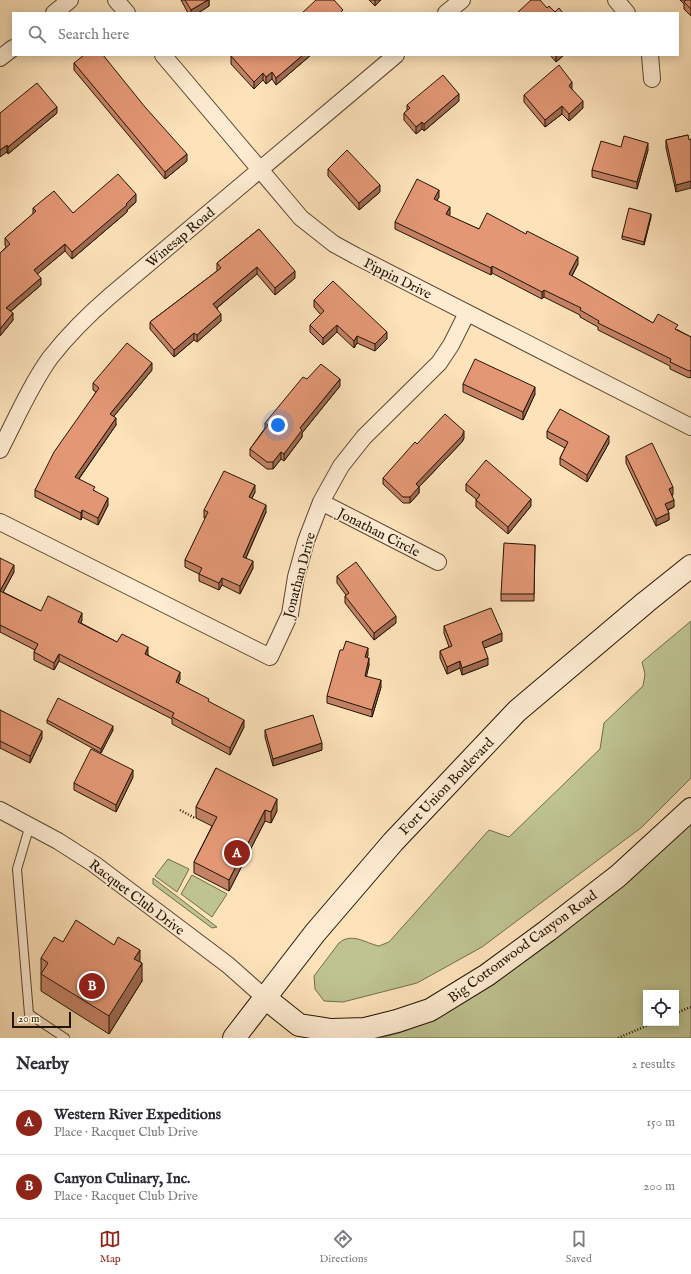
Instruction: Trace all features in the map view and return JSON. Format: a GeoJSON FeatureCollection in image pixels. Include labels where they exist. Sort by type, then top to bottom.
{"type":"FeatureCollection","features":[{"type":"Feature","properties":{"kind":"main road","name":"Fort Union Boulevard"},"geometry":{"type":"LineString","coordinates":[[234,1038],[264,997],[393,842],[517,711],[691,566]]}},
{"type":"Feature","properties":{"kind":"main road","name":"Big Cottonwood Canyon Road"},"geometry":{"type":"LineString","coordinates":[[264,997],[299,1025],[331,1030],[365,1029],[397,1021],[430,1010],[487,975],[559,922],[618,876],[691,809]]}},
{"type":"Feature","properties":{"kind":"street"},"geometry":{"type":"LineString","coordinates":[[55,12],[70,0]]}},
{"type":"Feature","properties":{"kind":"street"},"geometry":{"type":"LineString","coordinates":[[116,0],[126,12]]}},
{"type":"Feature","properties":{"kind":"street"},"geometry":{"type":"LineString","coordinates":[[447,12],[462,0]]}},
{"type":"Feature","properties":{"kind":"street"},"geometry":{"type":"LineString","coordinates":[[616,0],[626,12]]}},
{"type":"Feature","properties":{"kind":"street"},"geometry":{"type":"LineString","coordinates":[[0,58],[12,49]]}},
{"type":"Feature","properties":{"kind":"street","name":"Pippin Drive"},"geometry":{"type":"LineString","coordinates":[[164,56],[301,218],[334,244],[691,427]]}},
{"type":"Feature","properties":{"kind":"street","name":"Winesap Road"},"geometry":{"type":"LineString","coordinates":[[0,450],[31,390],[46,365],[78,324],[395,56]]}},
{"type":"Feature","properties":{"kind":"street"},"geometry":{"type":"LineString","coordinates":[[650,56],[652,79]]}},
{"type":"Feature","properties":{"kind":"street","name":"Jonathan Drive"},"geometry":{"type":"LineString","coordinates":[[0,522],[270,657],[290,614],[296,577],[306,541],[321,502],[341,466],[364,437],[439,363],[451,345],[467,313]]}},
{"type":"Feature","properties":{"kind":"street","name":"Jonathan Circle"},"geometry":{"type":"LineString","coordinates":[[321,502],[438,562]]}},
{"type":"Feature","properties":{"kind":"street","name":"Racquet Club Drive"},"geometry":{"type":"LineString","coordinates":[[0,810],[30,825],[82,856],[122,884],[236,970],[264,997]]}},
{"type":"Feature","properties":{"kind":"lane"},"geometry":{"type":"LineString","coordinates":[[30,825],[17,869],[29,1014],[65,1038]]}},
{"type":"Feature","properties":{"kind":"path"},"geometry":{"type":"LineString","coordinates":[[180,810],[195,818]]}},
{"type":"Feature","properties":{"kind":"path"},"geometry":{"type":"LineString","coordinates":[[679,1012],[691,1007]]}},
{"type":"Feature","properties":{"kind":"path"},"geometry":{"type":"LineString","coordinates":[[618,1038],[646,1026]]}},
{"type":"Feature","properties":{"kind":"green space"},"geometry":{"type":"Polygon","coordinates":[[[691,621],[691,778],[642,827],[482,947],[417,983],[343,1002],[324,1001],[315,989],[314,976],[339,943],[349,938],[359,939],[379,946],[389,942],[489,830],[509,837],[600,749],[604,723],[643,686],[645,674],[642,662],[691,621]]]}},
{"type":"Feature","properties":{"kind":"green space"},"geometry":{"type":"Polygon","coordinates":[[[691,821],[691,1038],[379,1038],[416,1027],[468,1000],[516,967],[584,916],[650,860],[691,821]]]}},
{"type":"Feature","properties":{"kind":"green space"},"geometry":{"type":"Polygon","coordinates":[[[168,859],[189,869],[177,892],[155,876],[168,859]]]}},
{"type":"Feature","properties":{"kind":"green space"},"geometry":{"type":"Polygon","coordinates":[[[192,875],[227,894],[212,917],[181,894],[192,875]]]}},
{"type":"Feature","properties":{"kind":"green space"},"geometry":{"type":"Polygon","coordinates":[[[153,878],[217,927],[212,928],[153,884],[153,878]]]}},
{"type":"Feature","properties":{"kind":"building"},"geometry":{"type":"Polygon","coordinates":[[[185,0],[208,0],[191,10],[185,0]]]}},
{"type":"Feature","properties":{"kind":"building"},"geometry":{"type":"Polygon","coordinates":[[[316,0],[334,0],[343,10],[341,12],[303,12],[316,0]]]}},
{"type":"Feature","properties":{"kind":"building"},"geometry":{"type":"Polygon","coordinates":[[[531,0],[540,0],[547,8],[549,6],[555,12],[518,12],[531,0]]]}},
{"type":"Feature","properties":{"kind":"building"},"geometry":{"type":"Polygon","coordinates":[[[686,0],[691,0],[691,9],[684,2],[686,0]]]}},
{"type":"Feature","properties":{"kind":"building"},"geometry":{"type":"Polygon","coordinates":[[[559,8],[562,12],[555,12],[559,8]]]}},
{"type":"Feature","properties":{"kind":"building"},"geometry":{"type":"Polygon","coordinates":[[[83,56],[104,56],[145,107],[187,154],[165,172],[74,63],[83,56]]]}},
{"type":"Feature","properties":{"kind":"building"},"geometry":{"type":"Polygon","coordinates":[[[231,56],[302,56],[276,78],[272,72],[266,77],[263,73],[254,82],[231,56]]]}},
{"type":"Feature","properties":{"kind":"building"},"geometry":{"type":"Polygon","coordinates":[[[559,65],[572,82],[569,86],[583,101],[569,114],[562,106],[545,120],[524,95],[559,65]]]}},
{"type":"Feature","properties":{"kind":"building"},"geometry":{"type":"Polygon","coordinates":[[[443,75],[459,94],[424,124],[422,122],[416,127],[404,113],[410,108],[407,105],[443,75]]]}},
{"type":"Feature","properties":{"kind":"building"},"geometry":{"type":"Polygon","coordinates":[[[37,83],[57,107],[8,147],[7,145],[0,150],[0,113],[37,83]]]}},
{"type":"Feature","properties":{"kind":"building"},"geometry":{"type":"Polygon","coordinates":[[[688,135],[689,140],[691,139],[691,181],[676,185],[666,140],[688,135]]]}},
{"type":"Feature","properties":{"kind":"building"},"geometry":{"type":"Polygon","coordinates":[[[624,136],[648,143],[637,182],[592,170],[601,141],[621,147],[624,136]]]}},
{"type":"Feature","properties":{"kind":"building"},"geometry":{"type":"Polygon","coordinates":[[[347,150],[380,185],[359,203],[328,169],[347,150]]]}},
{"type":"Feature","properties":{"kind":"building"},"geometry":{"type":"Polygon","coordinates":[[[118,174],[136,194],[126,204],[127,205],[72,252],[65,244],[34,270],[41,278],[6,308],[13,313],[0,329],[0,253],[10,244],[5,238],[36,211],[33,208],[54,191],[73,213],[118,174]]]}},
{"type":"Feature","properties":{"kind":"building"},"geometry":{"type":"Polygon","coordinates":[[[417,179],[439,190],[434,199],[450,207],[446,214],[479,229],[487,213],[526,234],[527,231],[578,257],[569,274],[653,323],[658,314],[678,325],[675,329],[691,337],[691,371],[670,362],[671,359],[598,323],[599,321],[580,310],[581,308],[544,290],[542,292],[492,266],[491,268],[395,222],[417,179]]]}},
{"type":"Feature","properties":{"kind":"building"},"geometry":{"type":"Polygon","coordinates":[[[629,208],[651,214],[644,242],[622,236],[629,208]]]}},
{"type":"Feature","properties":{"kind":"building"},"geometry":{"type":"Polygon","coordinates":[[[259,229],[295,271],[275,288],[257,267],[213,304],[221,314],[197,335],[194,333],[174,350],[150,322],[221,268],[217,263],[259,229]]]}},
{"type":"Feature","properties":{"kind":"building"},"geometry":{"type":"Polygon","coordinates":[[[333,281],[387,332],[375,344],[357,336],[354,341],[337,325],[323,338],[310,325],[324,311],[314,300],[333,281]]]}},
{"type":"Feature","properties":{"kind":"building"},"geometry":{"type":"Polygon","coordinates":[[[127,343],[152,363],[110,414],[116,418],[75,477],[95,487],[93,490],[108,498],[98,518],[82,510],[81,513],[35,490],[54,452],[99,388],[93,383],[127,343]]]}},
{"type":"Feature","properties":{"kind":"building"},"geometry":{"type":"Polygon","coordinates":[[[475,359],[535,387],[523,412],[463,384],[475,359]]]}},
{"type":"Feature","properties":{"kind":"building"},"geometry":{"type":"Polygon","coordinates":[[[321,364],[340,379],[300,428],[302,430],[284,454],[281,452],[273,462],[267,462],[250,449],[268,425],[265,423],[303,377],[307,379],[321,364]]]}},
{"type":"Feature","properties":{"kind":"building"},"geometry":{"type":"Polygon","coordinates":[[[560,409],[609,436],[587,475],[560,458],[568,442],[547,431],[560,409]]]}},
{"type":"Feature","properties":{"kind":"building"},"geometry":{"type":"Polygon","coordinates":[[[445,414],[464,431],[462,436],[416,484],[419,487],[410,497],[403,497],[383,478],[415,442],[417,444],[445,414]]]}},
{"type":"Feature","properties":{"kind":"building"},"geometry":{"type":"Polygon","coordinates":[[[652,443],[673,487],[669,489],[674,500],[665,504],[669,513],[656,519],[626,456],[652,443]]]}},
{"type":"Feature","properties":{"kind":"building"},"geometry":{"type":"Polygon","coordinates":[[[486,460],[531,499],[508,527],[476,500],[480,495],[466,484],[486,460]]]}},
{"type":"Feature","properties":{"kind":"building"},"geometry":{"type":"Polygon","coordinates":[[[224,471],[255,485],[249,497],[266,505],[243,557],[253,561],[240,586],[222,578],[219,583],[199,574],[202,568],[185,560],[208,512],[204,510],[224,471]]]}},
{"type":"Feature","properties":{"kind":"building"},"geometry":{"type":"Polygon","coordinates":[[[504,543],[535,545],[534,594],[501,594],[504,543]]]}},
{"type":"Feature","properties":{"kind":"building"},"geometry":{"type":"Polygon","coordinates":[[[0,558],[14,565],[0,591],[0,558]]]}},
{"type":"Feature","properties":{"kind":"building"},"geometry":{"type":"Polygon","coordinates":[[[356,562],[396,616],[374,633],[345,596],[349,593],[337,576],[356,562]]]}},
{"type":"Feature","properties":{"kind":"building"},"geometry":{"type":"Polygon","coordinates":[[[0,591],[41,611],[48,596],[82,613],[78,622],[117,642],[122,634],[148,647],[145,654],[180,672],[176,682],[209,699],[208,701],[244,720],[230,748],[172,717],[174,713],[59,654],[54,663],[34,652],[38,644],[0,625],[0,591]]]}},
{"type":"Feature","properties":{"kind":"building"},"geometry":{"type":"Polygon","coordinates":[[[491,608],[502,633],[482,642],[488,658],[462,668],[460,661],[447,667],[440,651],[452,646],[444,626],[491,608]]]}},
{"type":"Feature","properties":{"kind":"building"},"geometry":{"type":"Polygon","coordinates":[[[346,641],[368,648],[365,657],[369,658],[365,676],[381,680],[372,710],[327,696],[340,650],[343,650],[346,641]]]}},
{"type":"Feature","properties":{"kind":"building"},"geometry":{"type":"Polygon","coordinates":[[[58,698],[113,726],[101,749],[47,720],[58,698]]]}},
{"type":"Feature","properties":{"kind":"building"},"geometry":{"type":"Polygon","coordinates":[[[0,710],[42,731],[30,756],[0,741],[0,710]]]}},
{"type":"Feature","properties":{"kind":"building"},"geometry":{"type":"Polygon","coordinates":[[[313,715],[322,743],[273,759],[265,730],[313,715]]]}},
{"type":"Feature","properties":{"kind":"building"},"geometry":{"type":"Polygon","coordinates":[[[91,749],[133,770],[116,805],[74,783],[91,749]]]}},
{"type":"Feature","properties":{"kind":"building"},"geometry":{"type":"Polygon","coordinates":[[[216,768],[277,799],[271,812],[265,810],[229,880],[194,862],[217,817],[196,807],[216,768]]]}},
{"type":"Feature","properties":{"kind":"building"},"geometry":{"type":"Polygon","coordinates":[[[76,920],[114,945],[118,937],[140,950],[134,959],[142,963],[109,1016],[41,974],[48,963],[41,958],[54,937],[63,942],[76,920]]]}},
{"type":"Feature","properties":{"kind":"place","name":"Western River Expeditions"},"geometry":{"type":"Point","coordinates":[237,853]}},
{"type":"Feature","properties":{"kind":"place","name":"Canyon Culinary, Inc."},"geometry":{"type":"Point","coordinates":[92,986]}}]}
